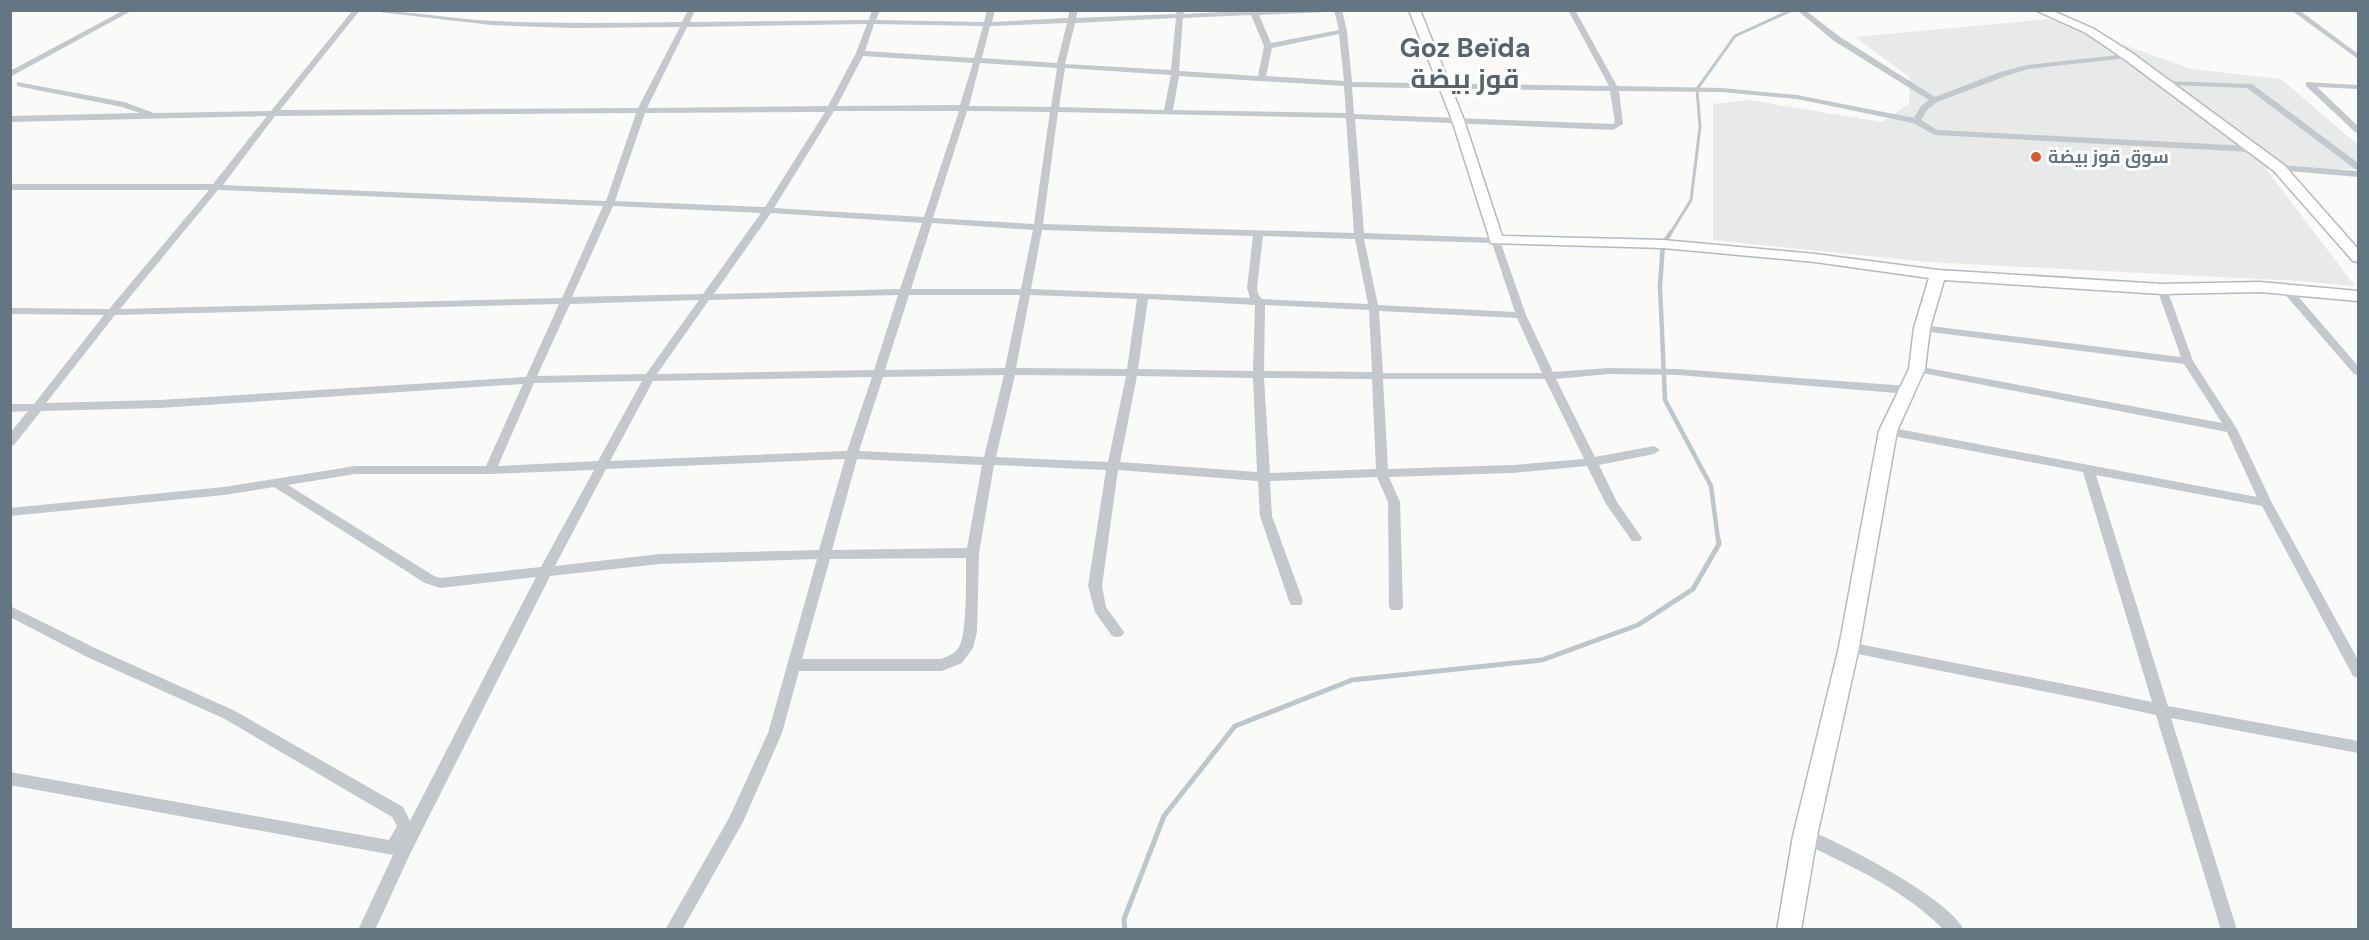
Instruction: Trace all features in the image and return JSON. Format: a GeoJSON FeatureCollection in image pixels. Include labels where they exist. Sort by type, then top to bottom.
{"type":"FeatureCollection","features":[{"type":"Feature","properties":{"kind":"main road"},"geometry":{"type":"LineString","coordinates":[[1414,10],[1458,120],[1496,240],[1663,244],[1851,262],[1938,275],[2162,289],[2260,287],[2358,296]]}},
{"type":"Feature","properties":{"kind":"main road"},"geometry":{"type":"LineString","coordinates":[[2040,10],[2090,31],[2128,56],[2168,83],[2250,149],[2278,168],[2358,258]]}},
{"type":"Feature","properties":{"kind":"main road"},"geometry":{"type":"LineString","coordinates":[[1789,930],[1805,836],[1849,647],[1888,431],[1917,369],[1922,328],[1938,275]]}},
{"type":"Feature","properties":{"kind":"street"},"geometry":{"type":"LineString","coordinates":[[130,10],[10,77],[20,84],[124,105],[154,116]]}},
{"type":"Feature","properties":{"kind":"street"},"geometry":{"type":"LineString","coordinates":[[10,442],[112,312],[216,188],[273,113],[357,10]]}},
{"type":"Feature","properties":{"kind":"street"},"geometry":{"type":"LineString","coordinates":[[365,10],[524,25],[684,26],[872,22],[988,24],[1073,16],[1255,15],[1326,10]]}},
{"type":"Feature","properties":{"kind":"street"},"geometry":{"type":"LineString","coordinates":[[490,470],[609,204],[641,111],[692,10]]}},
{"type":"Feature","properties":{"kind":"street"},"geometry":{"type":"LineString","coordinates":[[398,848],[601,464],[649,378],[768,210],[831,109],[860,53],[876,10]]}},
{"type":"Feature","properties":{"kind":"street"},"geometry":{"type":"LineString","coordinates":[[673,930],[735,822],[775,733],[852,455],[964,108],[991,10]]}},
{"type":"Feature","properties":{"kind":"street"},"geometry":{"type":"LineString","coordinates":[[1338,10],[1343,31],[1348,84],[1359,237],[1374,309],[1382,474],[1394,502],[1396,606]]}},
{"type":"Feature","properties":{"kind":"street"},"geometry":{"type":"LineString","coordinates":[[10,119],[273,113],[964,108],[1350,116],[1613,128],[1619,124],[1614,88],[1571,10]]}},
{"type":"Feature","properties":{"kind":"street"},"geometry":{"type":"LineString","coordinates":[[1800,10],[1837,39],[1934,100]]}},
{"type":"Feature","properties":{"kind":"street"},"geometry":{"type":"LineString","coordinates":[[2294,10],[2358,57]]}},
{"type":"Feature","properties":{"kind":"street"},"geometry":{"type":"LineString","coordinates":[[1168,112],[1175,74],[1180,14]]}},
{"type":"Feature","properties":{"kind":"street"},"geometry":{"type":"LineString","coordinates":[[1255,15],[1268,46],[1260,79]]}},
{"type":"Feature","properties":{"kind":"street"},"geometry":{"type":"LineString","coordinates":[[794,665],[942,665],[957,659],[966,648],[970,632],[973,553],[989,460],[1010,371],[1038,227],[1061,65],[1073,16]]}},
{"type":"Feature","properties":{"kind":"street"},"geometry":{"type":"LineString","coordinates":[[1268,46],[1343,31]]}},
{"type":"Feature","properties":{"kind":"street"},"geometry":{"type":"LineString","coordinates":[[860,53],[1348,84],[1444,87],[1673,88],[1771,94],[1916,121],[1935,132],[2250,149]]}},
{"type":"Feature","properties":{"kind":"street"},"geometry":{"type":"LineString","coordinates":[[1916,121],[1924,108],[1934,100],[1974,83],[2027,68],[2128,56]]}},
{"type":"Feature","properties":{"kind":"street"},"geometry":{"type":"LineString","coordinates":[[2168,83],[2249,86],[2358,167]]}},
{"type":"Feature","properties":{"kind":"street"},"geometry":{"type":"LineString","coordinates":[[10,91],[20,84]]}},
{"type":"Feature","properties":{"kind":"street"},"geometry":{"type":"LineString","coordinates":[[2358,87],[2309,84],[2358,130]]}},
{"type":"Feature","properties":{"kind":"street"},"geometry":{"type":"LineString","coordinates":[[2278,168],[2358,174]]}},
{"type":"Feature","properties":{"kind":"street"},"geometry":{"type":"LineString","coordinates":[[10,187],[216,188],[768,210],[1038,227],[1496,240],[1521,315],[1549,376],[1612,504],[1636,538]]}},
{"type":"Feature","properties":{"kind":"street"},"geometry":{"type":"LineString","coordinates":[[1258,234],[1252,288],[1253,295],[1260,303],[1258,376],[1266,516],[1296,601]]}},
{"type":"Feature","properties":{"kind":"street"},"geometry":{"type":"LineString","coordinates":[[2162,289],[2188,361],[2231,429],[2266,503],[2358,672]]}},
{"type":"Feature","properties":{"kind":"street"},"geometry":{"type":"LineString","coordinates":[[2286,289],[2358,372]]}},
{"type":"Feature","properties":{"kind":"street"},"geometry":{"type":"LineString","coordinates":[[10,310],[112,312],[904,292],[1025,292],[1521,315]]}},
{"type":"Feature","properties":{"kind":"street"},"geometry":{"type":"LineString","coordinates":[[1116,632],[1100,608],[1095,586],[1113,466],[1132,374],[1143,296]]}},
{"type":"Feature","properties":{"kind":"street"},"geometry":{"type":"LineString","coordinates":[[1922,328],[2188,361]]}},
{"type":"Feature","properties":{"kind":"street"},"geometry":{"type":"LineString","coordinates":[[1917,369],[2231,429]]}},
{"type":"Feature","properties":{"kind":"street"},"geometry":{"type":"LineString","coordinates":[[10,408],[160,404],[532,380],[1010,371],[1258,376],[1549,376],[1610,370],[1678,372],[1908,390]]}},
{"type":"Feature","properties":{"kind":"street"},"geometry":{"type":"LineString","coordinates":[[1888,431],[2266,503]]}},
{"type":"Feature","properties":{"kind":"street"},"geometry":{"type":"LineString","coordinates":[[10,512],[213,492],[355,470],[490,470],[852,455],[1113,466],[1264,477],[1513,469],[1591,462],[1653,450]]}},
{"type":"Feature","properties":{"kind":"street"},"geometry":{"type":"LineString","coordinates":[[2088,469],[2229,930]]}},
{"type":"Feature","properties":{"kind":"street"},"geometry":{"type":"LineString","coordinates":[[275,482],[430,580],[455,583],[546,570],[660,559],[755,555],[973,553]]}},
{"type":"Feature","properties":{"kind":"street"},"geometry":{"type":"LineString","coordinates":[[10,611],[92,654],[228,714],[398,812],[405,827],[366,930]]}},
{"type":"Feature","properties":{"kind":"street"},"geometry":{"type":"LineString","coordinates":[[1849,647],[1962,672],[2052,686],[2160,710],[2358,747]]}},
{"type":"Feature","properties":{"kind":"street"},"geometry":{"type":"LineString","coordinates":[[10,778],[398,848]]}},
{"type":"Feature","properties":{"kind":"street"},"geometry":{"type":"LineString","coordinates":[[1805,836],[1889,880],[1944,917],[1956,930]]}},
{"type":"Feature","properties":{"kind":"shaded area","name":"سوق قوز بيضة"},"geometry":{"type":"Polygon","coordinates":[[[2049,19],[2192,69],[2281,79],[2358,145],[2358,169],[2266,169],[2355,286],[2300,281],[1927,262],[1713,240],[1713,104],[1750,100],[1882,122],[1909,104],[1909,77],[1855,37],[2049,19]]]}},
{"type":"Feature","properties":{"kind":"waterway"},"geometry":{"type":"LineString","coordinates":[[1670,234],[1691,200],[1700,127],[1697,89],[1735,36],[1792,10]]}},
{"type":"Feature","properties":{"kind":"waterway"},"geometry":{"type":"LineString","coordinates":[[1671,232],[1663,244],[1660,286],[1665,400],[1711,486],[1718,539]]}},
{"type":"Feature","properties":{"kind":"waterway"},"geometry":{"type":"LineString","coordinates":[[1125,930],[1124,919],[1164,816],[1235,726],[1352,680],[1542,660],[1638,625],[1693,589],[1719,544],[1718,538]]}},
{"type":"Feature","properties":{"kind":"place","name":"سوق قوز بيضة"},"geometry":{"type":"Point","coordinates":[2036,157]}},
{"type":"Feature","properties":{"kind":"district","name":"Goz Beïda قوز بيضة"},"geometry":{"type":"Point","coordinates":[1465,62]}}]}
